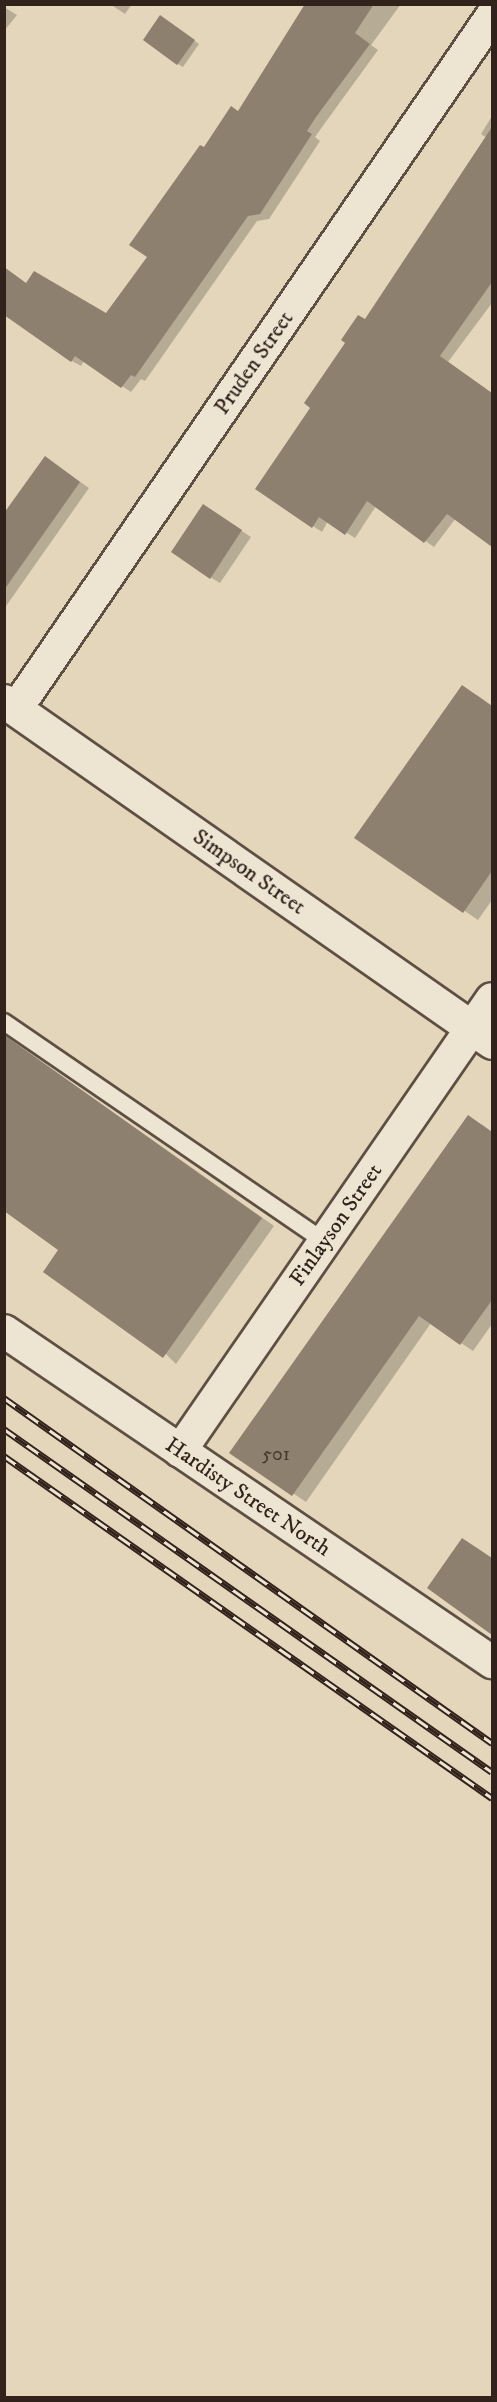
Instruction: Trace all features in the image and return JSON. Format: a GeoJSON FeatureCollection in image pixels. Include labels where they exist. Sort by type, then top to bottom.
{"type":"FeatureCollection","features":[{"type":"Feature","properties":{"kind":"main road","name":"Simpson Street"},"geometry":{"type":"LineString","coordinates":[[10,705],[482,1035]]}},
{"type":"Feature","properties":{"kind":"street","name":"Pruden Street"},"geometry":{"type":"LineString","coordinates":[[10,705],[492,16]]}},
{"type":"Feature","properties":{"kind":"street","name":"Finlayson Street"},"geometry":{"type":"LineString","coordinates":[[180,1451],[325,1242],[482,1035],[492,999]]}},
{"type":"Feature","properties":{"kind":"street","name":"Hardisty Street North"},"geometry":{"type":"LineString","coordinates":[[4,1331],[492,1662]]}},
{"type":"Feature","properties":{"kind":"lane"},"geometry":{"type":"LineString","coordinates":[[4,1022],[325,1242]]}},
{"type":"Feature","properties":{"kind":"building"},"geometry":{"type":"Polygon","coordinates":[[[305,4],[374,4],[355,33],[370,44],[316,117],[307,131],[312,134],[260,214],[248,216],[135,377],[131,375],[121,388],[75,356],[71,362],[4,315],[4,267],[26,283],[34,271],[106,313],[147,257],[129,245],[200,145],[204,147],[231,106],[238,111],[305,4]]]}},
{"type":"Feature","properties":{"kind":"building"},"geometry":{"type":"Polygon","coordinates":[[[160,15],[195,40],[177,65],[143,40],[160,15]]]}},
{"type":"Feature","properties":{"kind":"building"},"geometry":{"type":"Polygon","coordinates":[[[492,127],[492,282],[440,356],[492,393],[492,547],[447,514],[424,543],[367,501],[345,535],[319,517],[312,528],[255,489],[310,408],[304,403],[345,343],[341,340],[358,315],[365,319],[492,127]]]}},
{"type":"Feature","properties":{"kind":"building"},"geometry":{"type":"Polygon","coordinates":[[[45,456],[80,482],[4,590],[4,513],[45,456]]]}},
{"type":"Feature","properties":{"kind":"building"},"geometry":{"type":"Polygon","coordinates":[[[203,504],[242,530],[210,579],[171,552],[203,504]]]}},
{"type":"Feature","properties":{"kind":"building"},"geometry":{"type":"Polygon","coordinates":[[[462,685],[492,706],[492,871],[463,913],[354,838],[462,685]]]}},
{"type":"Feature","properties":{"kind":"building"},"geometry":{"type":"Polygon","coordinates":[[[4,1035],[262,1218],[163,1358],[43,1272],[58,1250],[4,1211],[4,1035]]]}},
{"type":"Feature","properties":{"kind":"building"},"geometry":{"type":"Polygon","coordinates":[[[468,1115],[492,1132],[492,1300],[460,1345],[419,1316],[292,1496],[229,1453],[468,1115]]]}},
{"type":"Feature","properties":{"kind":"building"},"geometry":{"type":"Polygon","coordinates":[[[462,1538],[492,1558],[492,1635],[427,1588],[462,1538]]]}},
{"type":"Feature","properties":{"kind":"railway"},"geometry":{"type":"LineString","coordinates":[[4,1398],[492,1743]]}},
{"type":"Feature","properties":{"kind":"railway"},"geometry":{"type":"LineString","coordinates":[[4,1429],[492,1772]]}},
{"type":"Feature","properties":{"kind":"railway"},"geometry":{"type":"LineString","coordinates":[[4,1456],[492,1798]]}}]}
